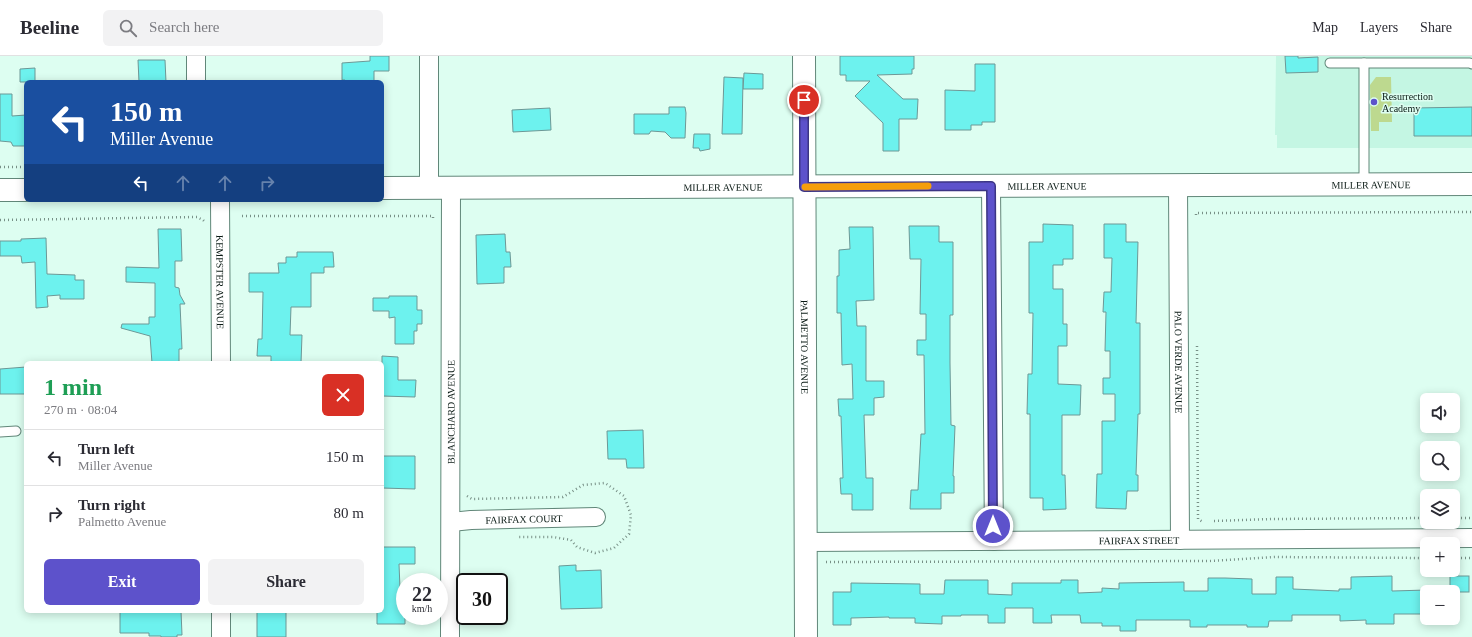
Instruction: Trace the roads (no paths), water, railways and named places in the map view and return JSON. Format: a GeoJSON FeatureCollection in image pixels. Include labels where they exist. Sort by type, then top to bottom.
{"type":"FeatureCollection","features":[{"type":"Feature","properties":{"kind":"street"},"geometry":{"type":"LineString","coordinates":[[196,56],[196,80]]}},
{"type":"Feature","properties":{"kind":"street"},"geometry":{"type":"LineString","coordinates":[[429,56],[429,188]]}},
{"type":"Feature","properties":{"kind":"street","name":"PALMETTO AVENUE"},"geometry":{"type":"LineString","coordinates":[[804,56],[806,637]]}},
{"type":"Feature","properties":{"kind":"street","name":"MILLER AVENUE"},"geometry":{"type":"LineString","coordinates":[[384,188],[1472,184]]}},
{"type":"Feature","properties":{"kind":"street","name":"PALO VERDE AVENUE"},"geometry":{"type":"LineString","coordinates":[[1178,185],[1180,540]]}},
{"type":"Feature","properties":{"kind":"street"},"geometry":{"type":"LineString","coordinates":[[991,186],[994,541]]}},
{"type":"Feature","properties":{"kind":"street","name":"BLANCHARD AVENUE"},"geometry":{"type":"LineString","coordinates":[[450,637],[451,188]]}},
{"type":"Feature","properties":{"kind":"street"},"geometry":{"type":"LineString","coordinates":[[0,190],[24,190]]}},
{"type":"Feature","properties":{"kind":"street","name":"KEMPSTER AVENUE"},"geometry":{"type":"LineString","coordinates":[[220,202],[221,361]]}},
{"type":"Feature","properties":{"kind":"street","name":"FAIRFAX COURT"},"geometry":{"type":"LineString","coordinates":[[451,522],[471,520],[596,517]]}},
{"type":"Feature","properties":{"kind":"street","name":"FAIRFAX STREET"},"geometry":{"type":"LineString","coordinates":[[806,542],[1472,538]]}},
{"type":"Feature","properties":{"kind":"street"},"geometry":{"type":"LineString","coordinates":[[221,613],[221,637]]}},
{"type":"Feature","properties":{"kind":"lane"},"geometry":{"type":"LineString","coordinates":[[1330,63],[1472,64]]}},
{"type":"Feature","properties":{"kind":"lane"},"geometry":{"type":"LineString","coordinates":[[1364,63],[1364,185]]}},
{"type":"Feature","properties":{"kind":"lane"},"geometry":{"type":"LineString","coordinates":[[0,432],[16,432]]}},
{"type":"Feature","properties":{"kind":"place","name":"Resurrection Academy"},"geometry":{"type":"Point","coordinates":[1374,102]}}]}
